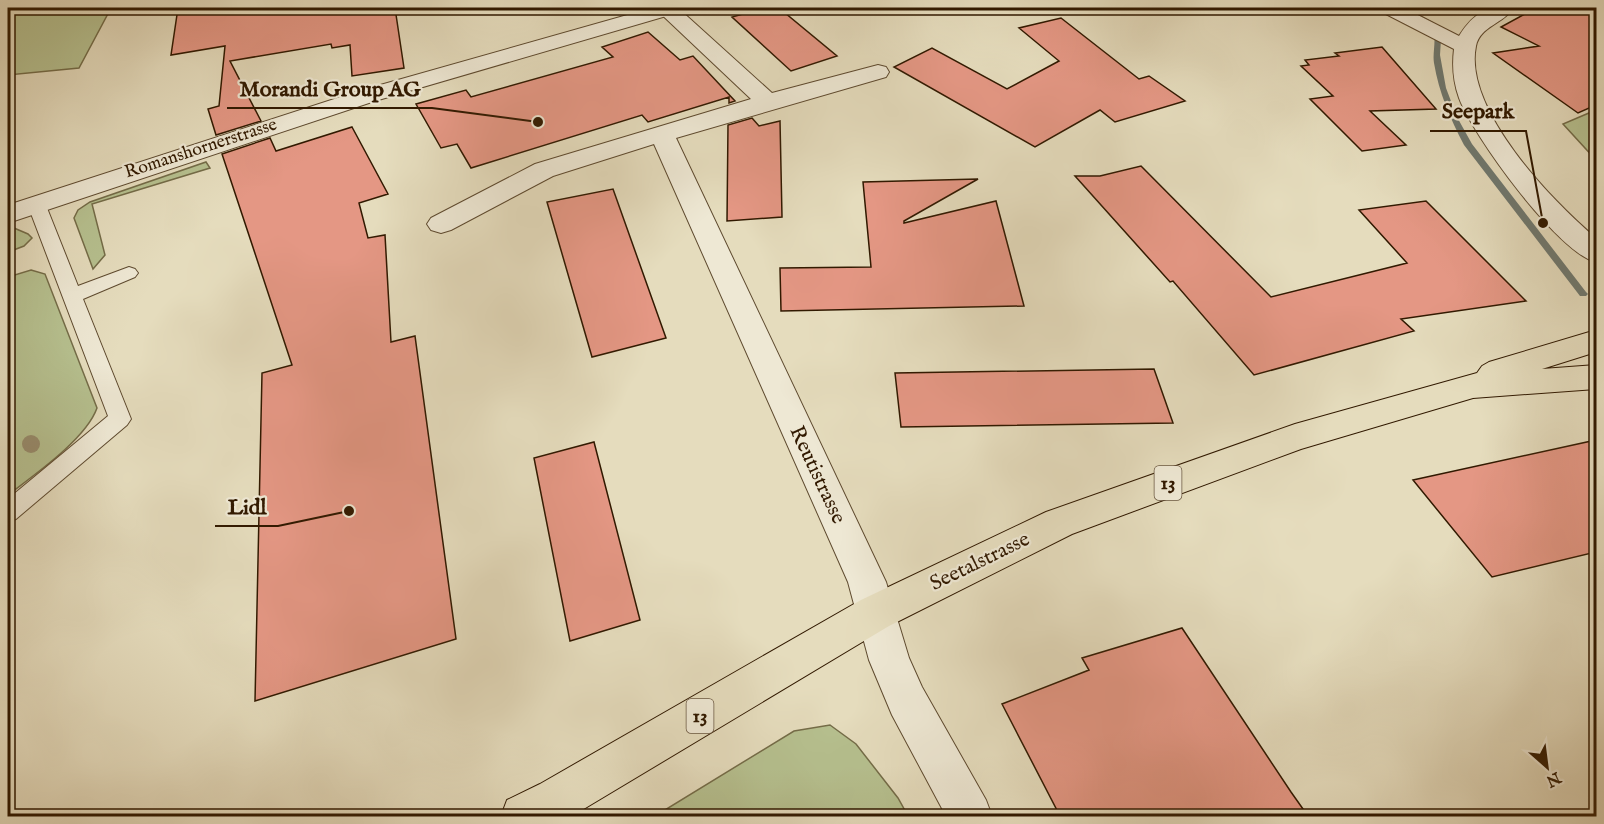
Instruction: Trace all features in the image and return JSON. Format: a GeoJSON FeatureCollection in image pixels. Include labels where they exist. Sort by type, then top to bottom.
{"type":"FeatureCollection","features":[{"type":"Feature","properties":{"kind":"main road","name":"Seetalstrasse"},"geometry":{"type":"LineString","coordinates":[[1473,386],[1500,370],[1596,341]]}},
{"type":"Feature","properties":{"kind":"main road","name":"Seetalstrasse"},"geometry":{"type":"LineString","coordinates":[[523,816],[556,800],[875,613],[1059,523],[1295,437],[1473,386],[1596,377]]}},
{"type":"Feature","properties":{"kind":"street"},"geometry":{"type":"LineString","coordinates":[[670,8],[767,102]]}},
{"type":"Feature","properties":{"kind":"street","name":"Romanshornerstrasse"},"geometry":{"type":"LineString","coordinates":[[8,214],[367,96],[670,8]]}},
{"type":"Feature","properties":{"kind":"street"},"geometry":{"type":"LineString","coordinates":[[1389,8],[1450,40],[1465,45]]}},
{"type":"Feature","properties":{"kind":"street"},"geometry":{"type":"LineString","coordinates":[[1503,8],[1484,20],[1465,45],[1463,59],[1467,83],[1483,125],[1521,177],[1593,255]]}},
{"type":"Feature","properties":{"kind":"street"},"geometry":{"type":"LineString","coordinates":[[441,224],[544,170],[767,102],[878,72]]}},
{"type":"Feature","properties":{"kind":"street","name":"Reutistrasse"},"geometry":{"type":"LineString","coordinates":[[662,134],[867,582],[889,660],[907,702],[970,816]]}},
{"type":"Feature","properties":{"kind":"lane"},"geometry":{"type":"LineString","coordinates":[[8,512],[120,419],[36,204]]}},
{"type":"Feature","properties":{"kind":"lane"},"geometry":{"type":"LineString","coordinates":[[72,296],[129,273]]}},
{"type":"Feature","properties":{"kind":"green space"},"geometry":{"type":"Polygon","coordinates":[[[8,8],[111,8],[79,68],[8,75],[8,8]]]}},
{"type":"Feature","properties":{"kind":"green space"},"geometry":{"type":"Polygon","coordinates":[[[1596,110],[1596,160],[1563,124],[1596,110]]]}},
{"type":"Feature","properties":{"kind":"green space"},"geometry":{"type":"Polygon","coordinates":[[[206,162],[210,168],[92,204],[105,255],[93,269],[74,218],[78,210],[90,202],[206,162]]]}},
{"type":"Feature","properties":{"kind":"green space"},"geometry":{"type":"Polygon","coordinates":[[[14,228],[32,238],[24,246],[11,251],[8,244],[8,231],[14,228]]]}},
{"type":"Feature","properties":{"kind":"green space"},"geometry":{"type":"Polygon","coordinates":[[[31,270],[45,274],[97,408],[91,420],[71,444],[8,495],[8,277],[31,270]]]}},
{"type":"Feature","properties":{"kind":"green space"},"geometry":{"type":"Polygon","coordinates":[[[830,725],[856,744],[898,798],[908,816],[655,816],[794,731],[830,725]]]}},
{"type":"Feature","properties":{"kind":"building"},"geometry":{"type":"Polygon","coordinates":[[[178,8],[395,8],[404,68],[352,76],[350,45],[332,48],[331,44],[230,61],[261,121],[216,135],[208,109],[219,106],[225,46],[171,55],[178,8]]]}},
{"type":"Feature","properties":{"kind":"building"},"geometry":{"type":"Polygon","coordinates":[[[765,8],[779,8],[837,56],[791,71],[732,17],[765,8]]]}},
{"type":"Feature","properties":{"kind":"building"},"geometry":{"type":"Polygon","coordinates":[[[1536,8],[1596,8],[1596,105],[1578,113],[1493,53],[1539,46],[1501,27],[1536,8]]]}},
{"type":"Feature","properties":{"kind":"building"},"geometry":{"type":"Polygon","coordinates":[[[1061,18],[1139,79],[1149,76],[1185,101],[1115,122],[1100,110],[1035,147],[894,67],[932,48],[1007,89],[1059,61],[1019,28],[1061,18]]]}},
{"type":"Feature","properties":{"kind":"building"},"geometry":{"type":"Polygon","coordinates":[[[648,32],[680,60],[693,56],[735,101],[729,103],[729,97],[648,122],[642,115],[471,168],[457,144],[441,148],[416,104],[466,90],[471,97],[613,57],[602,47],[648,32]]]}},
{"type":"Feature","properties":{"kind":"building"},"geometry":{"type":"Polygon","coordinates":[[[1382,47],[1436,109],[1370,111],[1406,145],[1362,151],[1310,99],[1333,96],[1301,66],[1309,65],[1305,60],[1339,56],[1335,53],[1382,47]]]}},
{"type":"Feature","properties":{"kind":"building"},"geometry":{"type":"Polygon","coordinates":[[[752,118],[759,126],[780,121],[782,217],[727,221],[728,125],[752,118]]]}},
{"type":"Feature","properties":{"kind":"building"},"geometry":{"type":"Polygon","coordinates":[[[352,127],[388,194],[359,203],[368,238],[385,235],[391,342],[415,336],[456,639],[255,701],[262,373],[292,365],[222,154],[270,138],[276,151],[352,127]]]}},
{"type":"Feature","properties":{"kind":"building"},"geometry":{"type":"Polygon","coordinates":[[[1141,166],[1271,297],[1407,263],[1359,210],[1426,201],[1526,301],[1401,319],[1414,331],[1254,375],[1173,281],[1170,282],[1075,176],[1100,176],[1141,166]]]}},
{"type":"Feature","properties":{"kind":"building"},"geometry":{"type":"Polygon","coordinates":[[[978,179],[904,223],[996,201],[1024,306],[781,311],[780,268],[871,267],[863,182],[978,179]]]}},
{"type":"Feature","properties":{"kind":"building"},"geometry":{"type":"Polygon","coordinates":[[[613,189],[666,338],[592,357],[547,202],[613,189]]]}},
{"type":"Feature","properties":{"kind":"building"},"geometry":{"type":"Polygon","coordinates":[[[1154,369],[1173,423],[901,427],[895,373],[1154,369]]]}},
{"type":"Feature","properties":{"kind":"building"},"geometry":{"type":"Polygon","coordinates":[[[1596,440],[1596,552],[1492,577],[1413,480],[1596,440]]]}},
{"type":"Feature","properties":{"kind":"building"},"geometry":{"type":"Polygon","coordinates":[[[594,442],[640,620],[570,641],[534,458],[594,442]]]}},
{"type":"Feature","properties":{"kind":"building"},"geometry":{"type":"Polygon","coordinates":[[[1182,628],[1308,816],[1060,816],[1002,704],[1089,670],[1082,658],[1182,628]]]}},
{"type":"Feature","properties":{"kind":"waterway"},"geometry":{"type":"LineString","coordinates":[[1403,8],[1436,28],[1438,39],[1436,55],[1442,88],[1453,117],[1468,145],[1583,294]]}},
{"type":"Feature","properties":{"kind":"place","name":"Morandi Group AG"},"geometry":{"type":"Point","coordinates":[538,122]}},
{"type":"Feature","properties":{"kind":"place","name":"Seepark"},"geometry":{"type":"Point","coordinates":[1543,223]}},
{"type":"Feature","properties":{"kind":"place","name":"Lidl"},"geometry":{"type":"Point","coordinates":[349,511]}}]}
